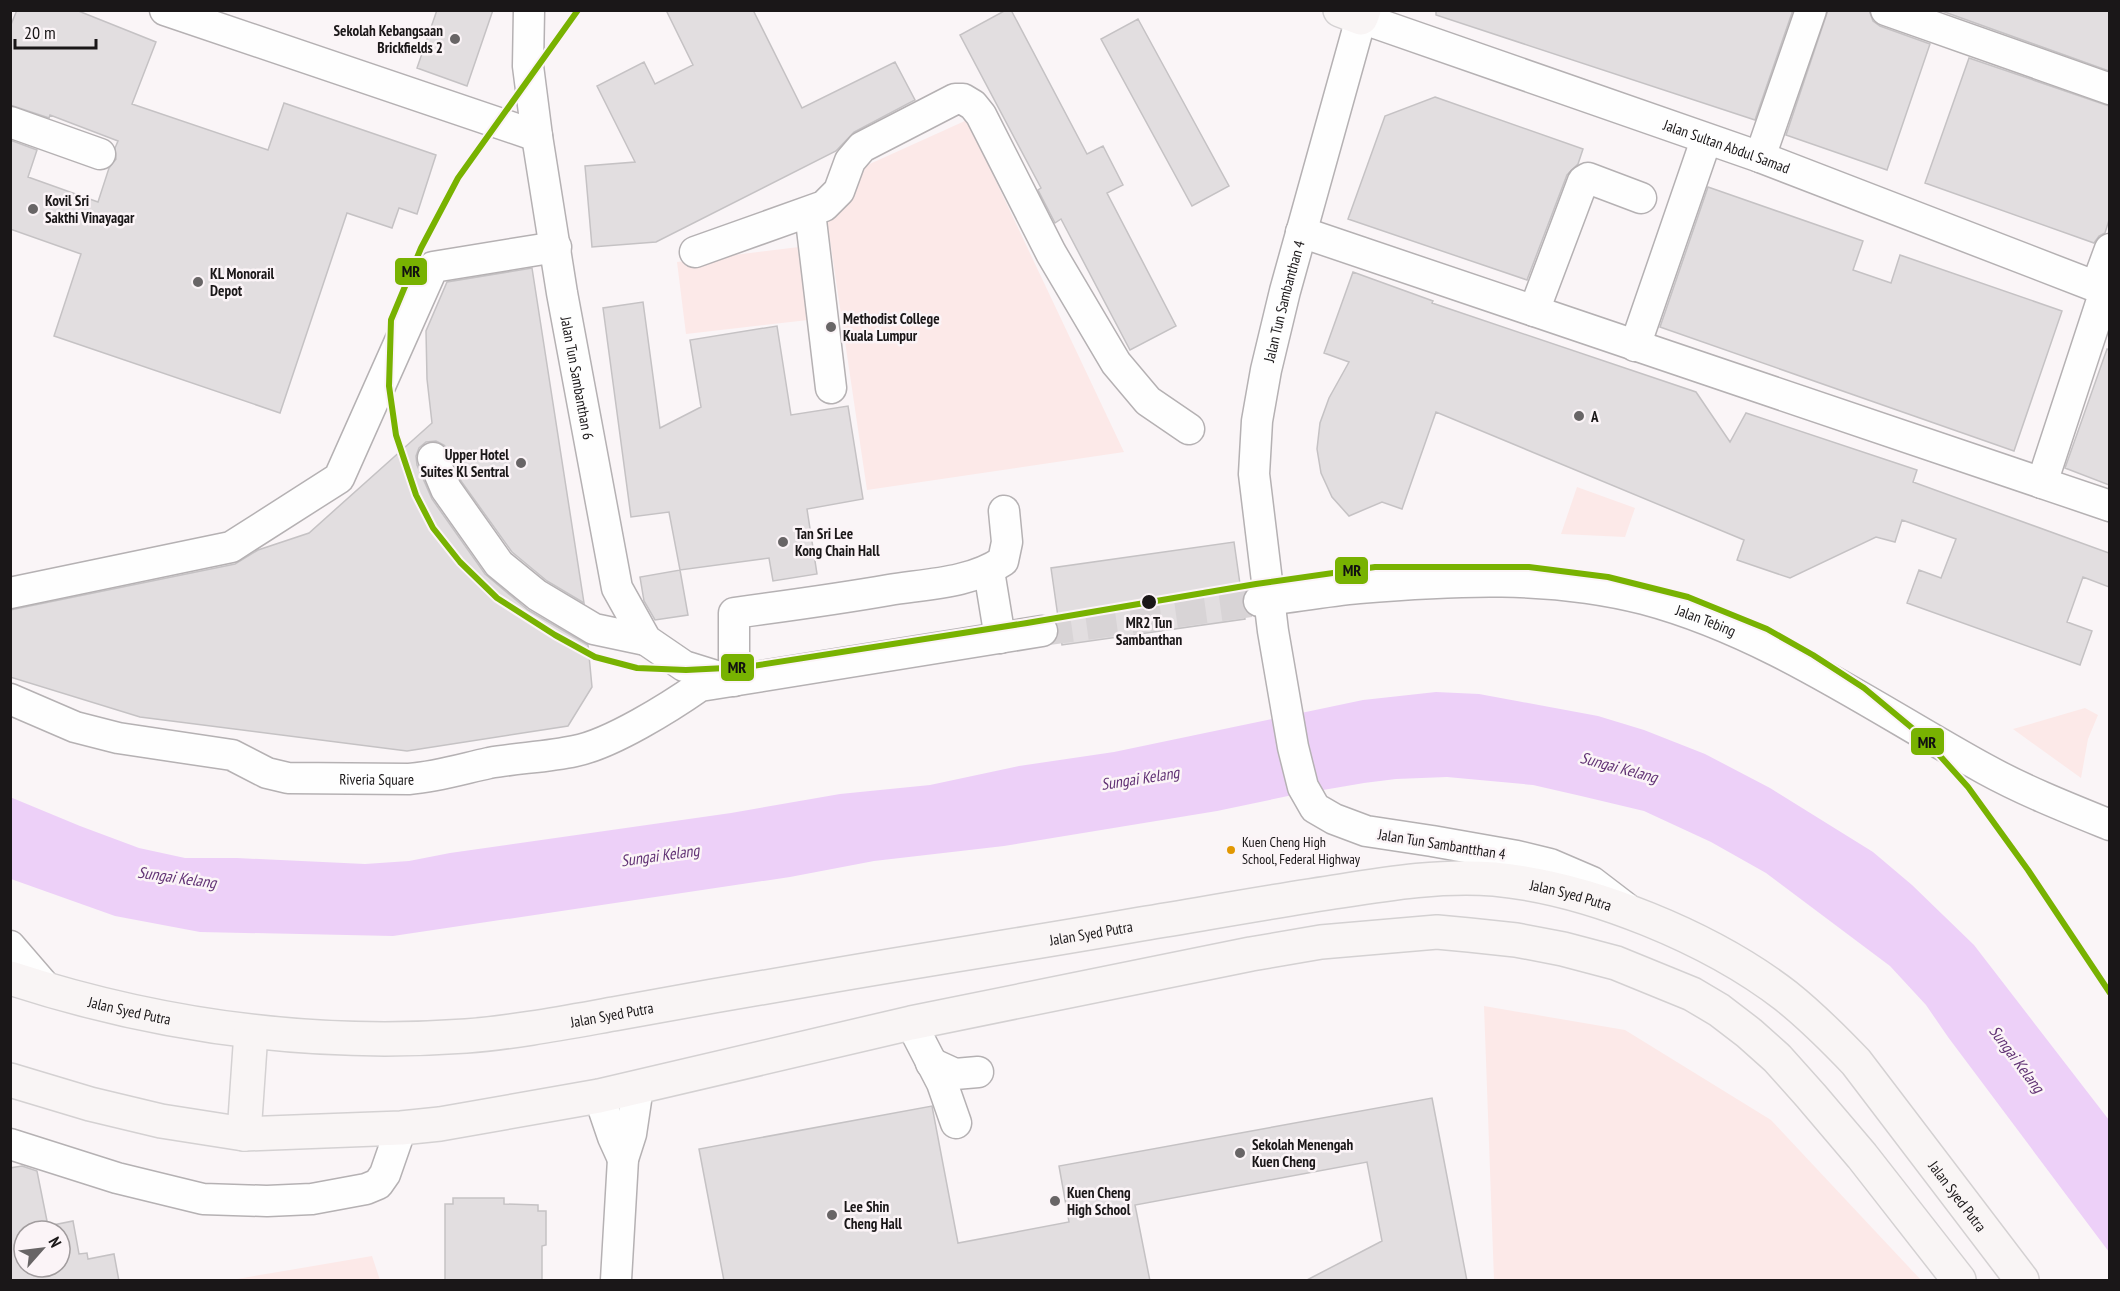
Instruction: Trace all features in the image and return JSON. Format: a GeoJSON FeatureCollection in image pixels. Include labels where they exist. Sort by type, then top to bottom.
{"type":"FeatureCollection","features":[{"type":"Feature","properties":{"kind":"main road","name":"Jalan Syed Putra"},"geometry":{"type":"LineString","coordinates":[[10,978],[102,1005],[156,1017],[251,1032],[342,1038],[469,1035],[1300,897],[1426,880],[1497,879],[1574,894],[1630,912],[1690,938],[1743,966],[1786,996],[1827,1032],[1856,1062],[2022,1281]]}},
{"type":"Feature","properties":{"kind":"main road"},"geometry":{"type":"LineString","coordinates":[[10,1080],[100,1107],[161,1121],[244,1134],[401,1128],[440,1124],[599,1096],[910,1023],[1320,942],[1437,932],[1516,940],[1616,963],[1659,979],[1701,1000],[1749,1033],[1777,1058],[1819,1104],[1959,1281]]}},
{"type":"Feature","properties":{"kind":"main road"},"geometry":{"type":"LineString","coordinates":[[244,1134],[251,1032]]}},
{"type":"Feature","properties":{"kind":"street"},"geometry":{"type":"LineString","coordinates":[[165,10],[537,136]]}},
{"type":"Feature","properties":{"kind":"street","name":"Jalan Tun Sambanthan 6"},"geometry":{"type":"LineString","coordinates":[[529,10],[528,66],[537,136],[565,305],[617,588],[646,639],[684,666],[734,681]]}},
{"type":"Feature","properties":{"kind":"street"},"geometry":{"type":"LineString","coordinates":[[1760,157],[1811,10]]}},
{"type":"Feature","properties":{"kind":"street"},"geometry":{"type":"LineString","coordinates":[[1886,10],[2109,89]]}},
{"type":"Feature","properties":{"kind":"street","name":"Jalan Sultan Abdul Samad"},"geometry":{"type":"LineString","coordinates":[[1355,13],[1706,140],[1760,157],[2103,290]]}},
{"type":"Feature","properties":{"kind":"street","name":"Jalan Tun Sambanthan 4"},"geometry":{"type":"LineString","coordinates":[[1265,600],[1254,474],[1257,421],[1266,370],[1355,13]]}},
{"type":"Feature","properties":{"kind":"street"},"geometry":{"type":"LineString","coordinates":[[695,252],[824,206],[839,191],[850,161],[862,147],[955,99],[963,99],[973,105],[981,115],[1051,253],[1116,363],[1148,401],[1189,429]]}},
{"type":"Feature","properties":{"kind":"street"},"geometry":{"type":"LineString","coordinates":[[10,122],[100,154]]}},
{"type":"Feature","properties":{"kind":"street"},"geometry":{"type":"LineString","coordinates":[[1635,346],[1706,140]]}},
{"type":"Feature","properties":{"kind":"street"},"geometry":{"type":"LineString","coordinates":[[1520,298],[1583,181],[1588,178],[1641,198]]}},
{"type":"Feature","properties":{"kind":"street"},"geometry":{"type":"LineString","coordinates":[[810,212],[831,388]]}},
{"type":"Feature","properties":{"kind":"street"},"geometry":{"type":"LineString","coordinates":[[1301,232],[1356,237],[1520,298],[1635,346],[2109,506]]}},
{"type":"Feature","properties":{"kind":"street"},"geometry":{"type":"LineString","coordinates":[[10,593],[231,547],[265,537],[341,484],[433,267],[556,248]]}},
{"type":"Feature","properties":{"kind":"street"},"geometry":{"type":"LineString","coordinates":[[2042,483],[2103,290],[2109,249]]}},
{"type":"Feature","properties":{"kind":"street"},"geometry":{"type":"LineString","coordinates":[[433,458],[446,489],[499,564],[537,595],[594,629],[646,639]]}},
{"type":"Feature","properties":{"kind":"street"},"geometry":{"type":"LineString","coordinates":[[1004,511],[1007,542],[1003,561],[989,571],[960,579],[735,613],[734,681],[1042,631]]}},
{"type":"Feature","properties":{"kind":"street"},"geometry":{"type":"LineString","coordinates":[[989,571],[1000,638]]}},
{"type":"Feature","properties":{"kind":"street","name":"Jalan Tebing"},"geometry":{"type":"LineString","coordinates":[[1265,600],[1358,588],[1468,580],[1509,580],[1569,586],[1644,599],[1692,615],[1753,640],[1824,676],[1986,770],[2109,825]]}},
{"type":"Feature","properties":{"kind":"street","name":"Jalan Tun Sambantthan 4"},"geometry":{"type":"LineString","coordinates":[[1265,600],[1273,631],[1293,747],[1303,787],[1315,808],[1334,819],[1366,831],[1516,856],[1550,864],[1592,882],[1630,912]]}},
{"type":"Feature","properties":{"kind":"street","name":"Riveria Square"},"geometry":{"type":"LineString","coordinates":[[10,699],[75,727],[118,738],[232,755],[267,772],[288,778],[409,780],[490,763],[575,751],[593,746],[681,699],[700,686],[734,681]]}},
{"type":"Feature","properties":{"kind":"street"},"geometry":{"type":"LineString","coordinates":[[10,946],[48,990]]}},
{"type":"Feature","properties":{"kind":"street"},"geometry":{"type":"LineString","coordinates":[[910,1023],[942,1083],[956,1122]]}},
{"type":"Feature","properties":{"kind":"street"},"geometry":{"type":"LineString","coordinates":[[931,1063],[955,1074],[978,1072]]}},
{"type":"Feature","properties":{"kind":"street"},"geometry":{"type":"LineString","coordinates":[[616,1281],[623,1160],[631,1134],[638,1088]]}},
{"type":"Feature","properties":{"kind":"street"},"geometry":{"type":"LineString","coordinates":[[599,1096],[623,1160]]}},
{"type":"Feature","properties":{"kind":"street"},"geometry":{"type":"LineString","coordinates":[[10,1144],[117,1178],[203,1199],[312,1199],[366,1189],[378,1184],[385,1174],[401,1128]]}},
{"type":"Feature","properties":{"kind":"shaded area"},"geometry":{"type":"Polygon","coordinates":[[[967,120],[1124,452],[867,490],[827,220],[852,172],[967,120]]]}},
{"type":"Feature","properties":{"kind":"shaded area"},"geometry":{"type":"Polygon","coordinates":[[[799,247],[808,320],[686,334],[677,262],[799,247]]]}},
{"type":"Feature","properties":{"kind":"shaded area"},"geometry":{"type":"Polygon","coordinates":[[[1577,487],[1635,508],[1625,537],[1561,534],[1577,487]]]}},
{"type":"Feature","properties":{"kind":"shaded area"},"geometry":{"type":"Polygon","coordinates":[[[2085,708],[2098,715],[2088,739],[2081,778],[2013,729],[2085,708]]]}},
{"type":"Feature","properties":{"kind":"shaded area"},"geometry":{"type":"Polygon","coordinates":[[[1484,1006],[1625,1030],[1771,1120],[1921,1280],[1494,1280],[1484,1006]]]}},
{"type":"Feature","properties":{"kind":"shaded area"},"geometry":{"type":"Polygon","coordinates":[[[372,1256],[380,1280],[231,1280],[372,1256]]]}},
{"type":"Feature","properties":{"kind":"water","name":"Sungai Kelang"},"geometry":{"type":"Polygon","coordinates":[[[1436,692],[1479,694],[1598,716],[1644,730],[1705,754],[1770,788],[1873,852],[1912,885],[1974,945],[2109,1120],[2109,1252],[1926,1005],[1890,966],[1766,873],[1711,842],[1644,811],[1533,785],[1447,777],[1364,783],[1217,811],[1004,846],[874,861],[790,877],[393,936],[200,932],[115,916],[11,879],[10,797],[139,848],[185,858],[365,864],[409,861],[450,853],[731,813],[840,794],[930,785],[1019,766],[1114,752],[1363,700],[1436,692]]]}},
{"type":"Feature","properties":{"kind":"building","name":"KL Monorail Depot"},"geometry":{"type":"Polygon","coordinates":[[[17,10],[76,10],[156,42],[132,104],[268,150],[284,103],[436,155],[417,214],[399,208],[392,228],[347,213],[280,413],[54,336],[81,254],[10,229],[10,140],[37,150],[28,177],[98,202],[109,168],[116,159],[115,148],[118,141],[50,115],[49,118],[10,105],[10,27],[17,10]]]}},
{"type":"Feature","properties":{"kind":"building","name":"Sekolah Kebangsaan Brickfields 2"},"geometry":{"type":"Polygon","coordinates":[[[437,10],[493,10],[467,86],[417,68],[437,10]]]}},
{"type":"Feature","properties":{"kind":"building"},"geometry":{"type":"Polygon","coordinates":[[[666,10],[753,10],[802,108],[895,62],[915,100],[854,132],[836,151],[656,242],[592,247],[585,166],[635,162],[597,86],[644,62],[655,84],[693,65],[666,10]]]}},
{"type":"Feature","properties":{"kind":"building"},"geometry":{"type":"Polygon","coordinates":[[[1006,10],[1011,10],[1087,154],[1103,146],[1123,185],[1107,193],[1176,326],[1130,350],[1061,219],[1055,223],[1038,190],[1041,188],[960,35],[1006,10]]]}},
{"type":"Feature","properties":{"kind":"building"},"geometry":{"type":"Polygon","coordinates":[[[1436,10],[1793,10],[1755,120],[1436,15],[1436,10]]]}},
{"type":"Feature","properties":{"kind":"building"},"geometry":{"type":"Polygon","coordinates":[[[1828,10],[1869,10],[1873,21],[1880,26],[1930,44],[1887,170],[1786,135],[1828,10]]]}},
{"type":"Feature","properties":{"kind":"building"},"geometry":{"type":"Polygon","coordinates":[[[1939,10],[2109,10],[2109,71],[1939,10]]]}},
{"type":"Feature","properties":{"kind":"building"},"geometry":{"type":"Polygon","coordinates":[[[1138,19],[1229,186],[1192,206],[1101,39],[1138,19]]]}},
{"type":"Feature","properties":{"kind":"building"},"geometry":{"type":"Polygon","coordinates":[[[1969,58],[2109,106],[2109,220],[2105,233],[2099,236],[2094,243],[1925,183],[1969,58]]]}},
{"type":"Feature","properties":{"kind":"building"},"geometry":{"type":"Polygon","coordinates":[[[1435,97],[1583,149],[1578,164],[1567,175],[1527,280],[1348,219],[1385,116],[1435,97]]]}},
{"type":"Feature","properties":{"kind":"building"},"geometry":{"type":"Polygon","coordinates":[[[1708,187],[1863,241],[1853,270],[1891,283],[1900,255],[2062,311],[2014,451],[1660,327],[1708,187]]]}},
{"type":"Feature","properties":{"kind":"building"},"geometry":{"type":"Polygon","coordinates":[[[532,268],[584,603],[547,581],[512,552],[461,481],[449,451],[444,445],[436,441],[426,442],[419,448],[416,456],[417,465],[432,499],[485,574],[528,610],[588,645],[592,687],[568,726],[407,751],[140,717],[10,677],[10,610],[235,564],[258,550],[309,533],[432,423],[427,379],[426,331],[447,282],[532,268]]]}},
{"type":"Feature","properties":{"kind":"building"},"geometry":{"type":"Polygon","coordinates":[[[1353,272],[1433,301],[1432,303],[1696,392],[1730,442],[1746,413],[1917,470],[1913,482],[2109,553],[2109,587],[2083,577],[2067,622],[2092,631],[2080,665],[1907,603],[1919,570],[1941,578],[1956,539],[1902,520],[1895,542],[1876,537],[1790,578],[1737,560],[1744,540],[1436,412],[1402,509],[1382,502],[1349,516],[1332,497],[1321,473],[1317,449],[1320,423],[1329,398],[1349,362],[1324,353],[1353,272]]]}},
{"type":"Feature","properties":{"kind":"building"},"geometry":{"type":"Polygon","coordinates":[[[643,302],[660,428],[701,407],[690,340],[777,326],[791,415],[848,406],[863,499],[807,509],[817,574],[773,581],[769,558],[680,570],[669,512],[631,517],[603,308],[643,302]]]}},
{"type":"Feature","properties":{"kind":"building"},"geometry":{"type":"Polygon","coordinates":[[[2107,349],[2109,350],[2109,485],[2065,468],[2107,349]]]}},
{"type":"Feature","properties":{"kind":"building","name":"MR2 Tun Sambanthan"},"geometry":{"type":"Polygon","coordinates":[[[1234,542],[1245,619],[1062,645],[1051,568],[1234,542]]]}},
{"type":"Feature","properties":{"kind":"building"},"geometry":{"type":"Polygon","coordinates":[[[680,570],[688,615],[655,620],[644,601],[640,577],[680,570]]]}},
{"type":"Feature","properties":{"kind":"building"},"geometry":{"type":"Polygon","coordinates":[[[1432,1098],[1467,1281],[1305,1281],[1382,1241],[1367,1162],[1135,1205],[1150,1281],[724,1281],[699,1149],[932,1106],[958,1243],[1069,1222],[1059,1166],[1432,1098]]]}},
{"type":"Feature","properties":{"kind":"building"},"geometry":{"type":"Polygon","coordinates":[[[22,1166],[37,1171],[47,1219],[12,1219],[12,1279],[72,1279],[73,1221],[79,1254],[87,1253],[88,1259],[114,1254],[119,1281],[10,1281],[10,1168],[22,1166]]]}},
{"type":"Feature","properties":{"kind":"building"},"geometry":{"type":"Polygon","coordinates":[[[453,1198],[504,1198],[504,1204],[538,1205],[538,1211],[546,1211],[546,1245],[542,1246],[542,1281],[445,1281],[445,1204],[453,1204],[453,1198]]]}},
{"type":"Feature","properties":{"kind":"tunnel"},"geometry":{"type":"LineString","coordinates":[[1042,631],[1259,601]]}},
{"type":"Feature","properties":{"kind":"transit line","name":"MR"},"geometry":{"type":"LineString","coordinates":[[578,10],[458,178],[421,248],[391,320],[389,386],[396,435],[416,495],[433,528],[460,562],[497,598],[595,657],[637,668],[686,670],[746,667],[1256,584],[1375,567],[1529,567],[1608,577],[1688,597],[1767,629],[1864,688],[1923,737],[1968,787],[2028,870],[2110,993]]}},
{"type":"Feature","properties":{"kind":"place","name":"Sekolah Kebangsaan Brickfields 2"},"geometry":{"type":"Point","coordinates":[455,39]}},
{"type":"Feature","properties":{"kind":"place","name":"Kovil Sri Sakthi Vinayagar"},"geometry":{"type":"Point","coordinates":[33,209]}},
{"type":"Feature","properties":{"kind":"place","name":"KL Monorail Depot"},"geometry":{"type":"Point","coordinates":[198,282]}},
{"type":"Feature","properties":{"kind":"place","name":"Methodist College Kuala Lumpur"},"geometry":{"type":"Point","coordinates":[831,327]}},
{"type":"Feature","properties":{"kind":"place","name":"A"},"geometry":{"type":"Point","coordinates":[1579,416]}},
{"type":"Feature","properties":{"kind":"place","name":"Upper Hotel Suites Kl Sentral"},"geometry":{"type":"Point","coordinates":[521,463]}},
{"type":"Feature","properties":{"kind":"place","name":"Tan Sri Lee Kong Chain Hall"},"geometry":{"type":"Point","coordinates":[783,542]}},
{"type":"Feature","properties":{"kind":"place","name":"MR2 Tun Sambanthan"},"geometry":{"type":"Point","coordinates":[1149,602]}},
{"type":"Feature","properties":{"kind":"place","name":"Kuen Cheng High School, Federal Highway"},"geometry":{"type":"Point","coordinates":[1231,850]}},
{"type":"Feature","properties":{"kind":"place","name":"Sekolah Menengah Kuen Cheng"},"geometry":{"type":"Point","coordinates":[1240,1153]}},
{"type":"Feature","properties":{"kind":"place","name":"Kuen Cheng High School"},"geometry":{"type":"Point","coordinates":[1055,1201]}},
{"type":"Feature","properties":{"kind":"place","name":"Lee Shin Cheng Hall"},"geometry":{"type":"Point","coordinates":[832,1215]}}]}
